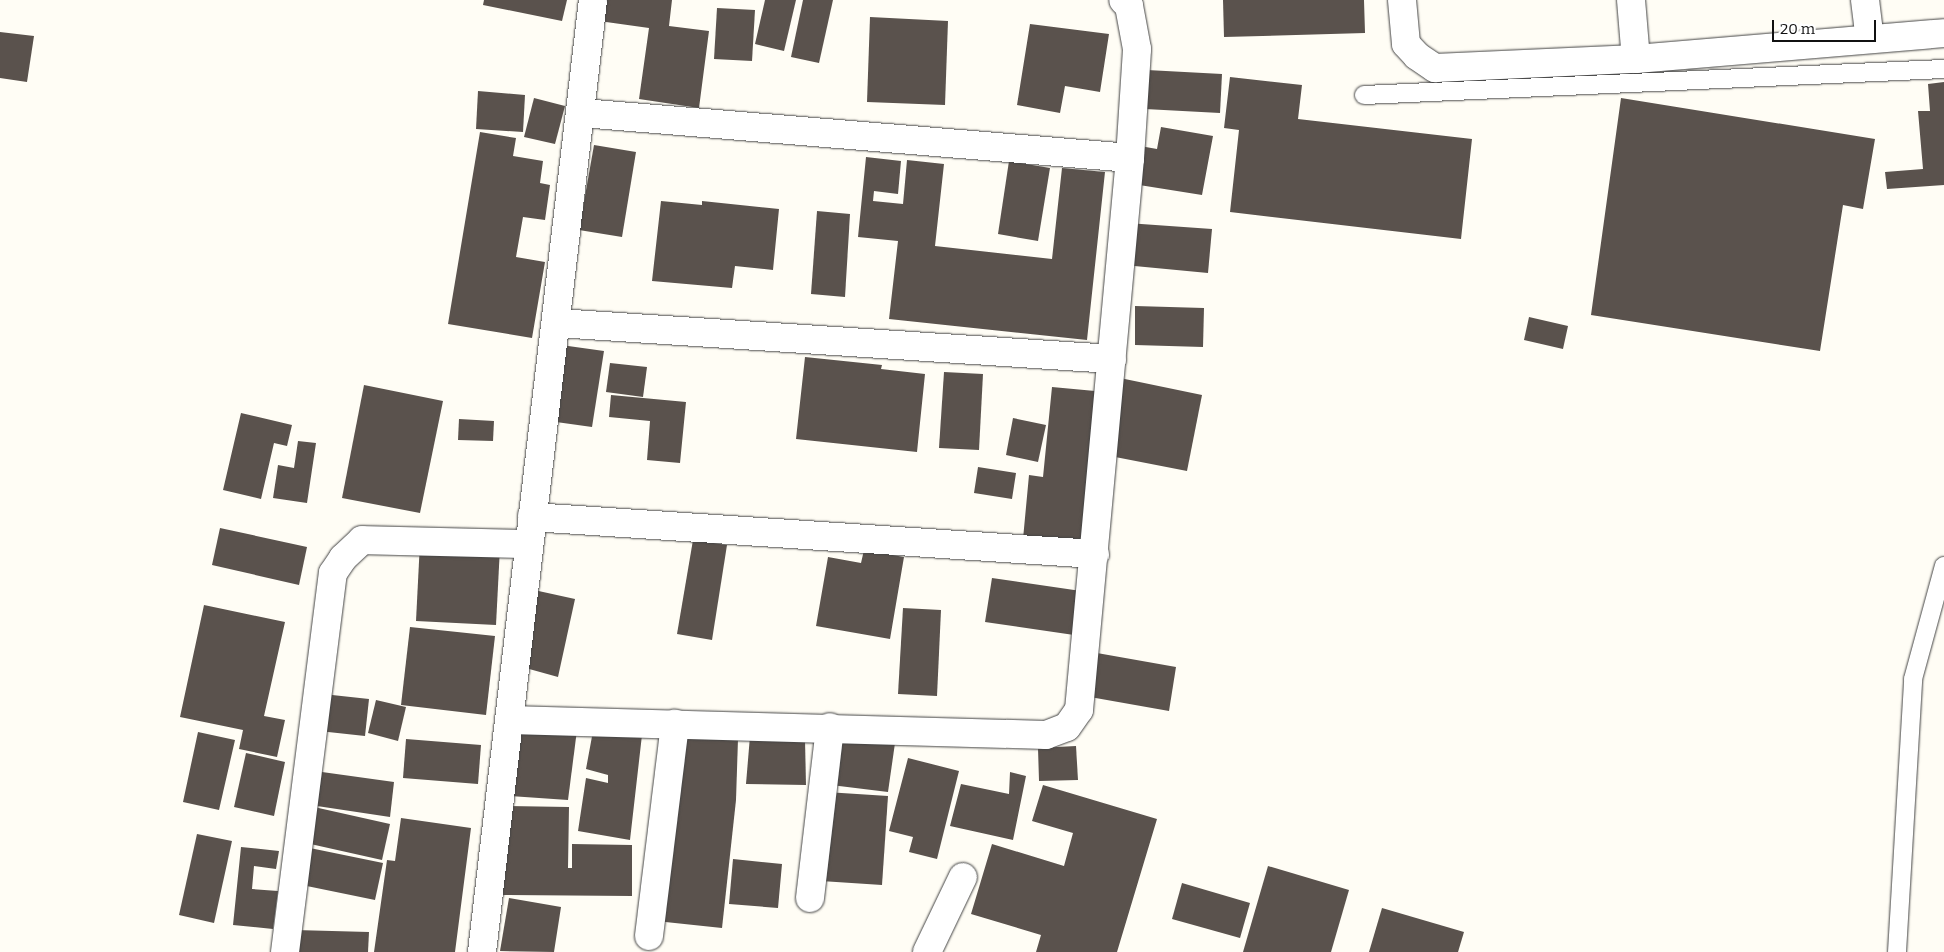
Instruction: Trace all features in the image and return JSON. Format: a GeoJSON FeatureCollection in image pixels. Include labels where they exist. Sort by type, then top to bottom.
{"type":"FeatureCollection","features":[{"type":"Feature","properties":{"kind":"street"},"geometry":{"type":"LineString","coordinates":[[482,952],[532,517],[582,113],[593,0]]}},
{"type":"Feature","properties":{"kind":"street"},"geometry":{"type":"LineString","coordinates":[[510,720],[830,727],[1046,736],[1067,727],[1079,710],[1095,554],[1130,158],[1137,49],[1129,6],[1123,0]]}},
{"type":"Feature","properties":{"kind":"street"},"geometry":{"type":"LineString","coordinates":[[1402,0],[1406,44],[1417,56],[1435,68],[1636,59],[1944,32]]}},
{"type":"Feature","properties":{"kind":"street"},"geometry":{"type":"LineString","coordinates":[[1631,0],[1636,59]]}},
{"type":"Feature","properties":{"kind":"street"},"geometry":{"type":"LineString","coordinates":[[1865,0],[1870,39]]}},
{"type":"Feature","properties":{"kind":"street"},"geometry":{"type":"LineString","coordinates":[[582,113],[1130,158]]}},
{"type":"Feature","properties":{"kind":"street"},"geometry":{"type":"LineString","coordinates":[[556,323],[1112,359]]}},
{"type":"Feature","properties":{"kind":"street"},"geometry":{"type":"LineString","coordinates":[[532,517],[1095,554]]}},
{"type":"Feature","properties":{"kind":"street"},"geometry":{"type":"LineString","coordinates":[[285,952],[333,573],[342,558],[362,540],[529,544]]}},
{"type":"Feature","properties":{"kind":"street"},"geometry":{"type":"LineString","coordinates":[[649,936],[675,724]]}},
{"type":"Feature","properties":{"kind":"street"},"geometry":{"type":"LineString","coordinates":[[810,898],[830,727]]}},
{"type":"Feature","properties":{"kind":"street"},"geometry":{"type":"LineString","coordinates":[[927,952],[963,877]]}},
{"type":"Feature","properties":{"kind":"lane"},"geometry":{"type":"LineString","coordinates":[[1364,95],[1944,69]]}},
{"type":"Feature","properties":{"kind":"lane"},"geometry":{"type":"LineString","coordinates":[[1897,952],[1913,679],[1944,566]]}},
{"type":"Feature","properties":{"kind":"building"},"geometry":{"type":"Polygon","coordinates":[[[484,0],[567,0],[562,21],[483,5],[484,0]]]}},
{"type":"Feature","properties":{"kind":"building"},"geometry":{"type":"Polygon","coordinates":[[[602,0],[672,0],[669,26],[709,31],[699,108],[639,99],[649,28],[599,21],[602,0]]]}},
{"type":"Feature","properties":{"kind":"building"},"geometry":{"type":"Polygon","coordinates":[[[765,0],[796,0],[784,51],[755,44],[765,0]]]}},
{"type":"Feature","properties":{"kind":"building"},"geometry":{"type":"Polygon","coordinates":[[[803,0],[833,0],[819,63],[791,57],[803,0]]]}},
{"type":"Feature","properties":{"kind":"building"},"geometry":{"type":"Polygon","coordinates":[[[1223,0],[1364,0],[1365,33],[1224,37],[1223,0]]]}},
{"type":"Feature","properties":{"kind":"building"},"geometry":{"type":"Polygon","coordinates":[[[717,8],[755,10],[752,61],[714,59],[717,8]]]}},
{"type":"Feature","properties":{"kind":"building"},"geometry":{"type":"Polygon","coordinates":[[[870,17],[948,21],[945,105],[867,102],[870,17]]]}},
{"type":"Feature","properties":{"kind":"building"},"geometry":{"type":"Polygon","coordinates":[[[1030,24],[1109,34],[1100,92],[1065,86],[1060,113],[1017,105],[1030,24]]]}},
{"type":"Feature","properties":{"kind":"building"},"geometry":{"type":"Polygon","coordinates":[[[0,32],[34,36],[27,82],[0,78],[0,32]]]}},
{"type":"Feature","properties":{"kind":"building"},"geometry":{"type":"Polygon","coordinates":[[[1147,70],[1222,74],[1220,113],[1145,109],[1147,70]]]}},
{"type":"Feature","properties":{"kind":"building"},"geometry":{"type":"Polygon","coordinates":[[[1230,77],[1302,85],[1298,119],[1472,139],[1461,239],[1230,212],[1239,130],[1224,128],[1230,77]]]}},
{"type":"Feature","properties":{"kind":"building"},"geometry":{"type":"Polygon","coordinates":[[[1944,82],[1944,185],[1887,189],[1885,172],[1923,169],[1918,111],[1930,111],[1928,84],[1944,82]]]}},
{"type":"Feature","properties":{"kind":"building"},"geometry":{"type":"Polygon","coordinates":[[[478,91],[525,95],[523,132],[476,129],[478,91]]]}},
{"type":"Feature","properties":{"kind":"building"},"geometry":{"type":"Polygon","coordinates":[[[534,98],[565,106],[555,144],[524,137],[534,98]]]}},
{"type":"Feature","properties":{"kind":"building"},"geometry":{"type":"Polygon","coordinates":[[[1621,98],[1875,139],[1863,209],[1843,205],[1820,351],[1591,315],[1621,98]]]}},
{"type":"Feature","properties":{"kind":"building"},"geometry":{"type":"Polygon","coordinates":[[[1161,127],[1213,136],[1202,195],[1133,184],[1140,146],[1157,149],[1161,127]]]}},
{"type":"Feature","properties":{"kind":"building"},"geometry":{"type":"Polygon","coordinates":[[[480,132],[516,138],[513,156],[543,161],[540,183],[550,185],[545,220],[523,217],[516,257],[545,262],[532,338],[448,324],[480,132]]]}},
{"type":"Feature","properties":{"kind":"building"},"geometry":{"type":"Polygon","coordinates":[[[594,145],[636,152],[622,237],[579,230],[594,145]]]}},
{"type":"Feature","properties":{"kind":"building"},"geometry":{"type":"Polygon","coordinates":[[[866,157],[901,161],[898,194],[874,191],[873,201],[903,204],[907,160],[944,164],[935,246],[1052,259],[1062,168],[1105,172],[1087,340],[889,319],[898,241],[858,237],[866,157]]]}},
{"type":"Feature","properties":{"kind":"building"},"geometry":{"type":"Polygon","coordinates":[[[1009,161],[1050,168],[1038,241],[998,234],[1009,161]]]}},
{"type":"Feature","properties":{"kind":"building"},"geometry":{"type":"Polygon","coordinates":[[[661,201],[702,205],[702,201],[779,209],[773,270],[735,266],[732,288],[652,281],[661,201]]]}},
{"type":"Feature","properties":{"kind":"building"},"geometry":{"type":"Polygon","coordinates":[[[817,211],[850,214],[845,297],[811,294],[817,211]]]}},
{"type":"Feature","properties":{"kind":"building"},"geometry":{"type":"Polygon","coordinates":[[[1127,223],[1212,229],[1208,273],[1124,265],[1127,223]]]}},
{"type":"Feature","properties":{"kind":"building"},"geometry":{"type":"Polygon","coordinates":[[[1135,306],[1204,308],[1203,347],[1135,345],[1135,306]]]}},
{"type":"Feature","properties":{"kind":"building"},"geometry":{"type":"Polygon","coordinates":[[[1529,317],[1568,326],[1563,349],[1524,340],[1529,317]]]}},
{"type":"Feature","properties":{"kind":"building"},"geometry":{"type":"Polygon","coordinates":[[[561,345],[604,351],[592,427],[549,421],[561,345]]]}},
{"type":"Feature","properties":{"kind":"building"},"geometry":{"type":"Polygon","coordinates":[[[805,357],[882,365],[881,369],[925,374],[917,452],[796,439],[805,357]]]}},
{"type":"Feature","properties":{"kind":"building"},"geometry":{"type":"Polygon","coordinates":[[[610,363],[647,367],[643,397],[606,392],[610,363]]]}},
{"type":"Feature","properties":{"kind":"building"},"geometry":{"type":"Polygon","coordinates":[[[944,372],[983,374],[979,450],[939,448],[944,372]]]}},
{"type":"Feature","properties":{"kind":"building"},"geometry":{"type":"Polygon","coordinates":[[[1120,378],[1202,395],[1187,471],[1105,455],[1120,378]]]}},
{"type":"Feature","properties":{"kind":"building"},"geometry":{"type":"Polygon","coordinates":[[[364,385],[443,401],[420,513],[342,498],[364,385]]]}},
{"type":"Feature","properties":{"kind":"building"},"geometry":{"type":"Polygon","coordinates":[[[1052,387],[1095,391],[1081,545],[1023,539],[1029,475],[1043,477],[1052,387]]]}},
{"type":"Feature","properties":{"kind":"building"},"geometry":{"type":"Polygon","coordinates":[[[611,395],[686,402],[680,463],[647,460],[650,421],[609,417],[611,395]]]}},
{"type":"Feature","properties":{"kind":"building"},"geometry":{"type":"Polygon","coordinates":[[[241,413],[292,425],[287,446],[274,443],[261,499],[223,490],[241,413]]]}},
{"type":"Feature","properties":{"kind":"building"},"geometry":{"type":"Polygon","coordinates":[[[1013,418],[1046,425],[1038,462],[1006,455],[1013,418]]]}},
{"type":"Feature","properties":{"kind":"building"},"geometry":{"type":"Polygon","coordinates":[[[459,419],[494,421],[493,441],[458,440],[459,419]]]}},
{"type":"Feature","properties":{"kind":"building"},"geometry":{"type":"Polygon","coordinates":[[[298,441],[316,443],[307,503],[273,498],[278,465],[294,468],[298,441]]]}},
{"type":"Feature","properties":{"kind":"building"},"geometry":{"type":"Polygon","coordinates":[[[978,467],[1016,473],[1012,499],[974,493],[978,467]]]}},
{"type":"Feature","properties":{"kind":"building"},"geometry":{"type":"Polygon","coordinates":[[[220,528],[307,547],[299,585],[212,565],[220,528]]]}},
{"type":"Feature","properties":{"kind":"building"},"geometry":{"type":"Polygon","coordinates":[[[693,540],[727,545],[712,640],[677,634],[693,540]]]}},
{"type":"Feature","properties":{"kind":"building"},"geometry":{"type":"Polygon","coordinates":[[[420,542],[500,547],[496,625],[416,621],[420,542]]]}},
{"type":"Feature","properties":{"kind":"building"},"geometry":{"type":"Polygon","coordinates":[[[864,550],[904,557],[890,639],[816,626],[828,557],[861,563],[864,550]]]}},
{"type":"Feature","properties":{"kind":"building"},"geometry":{"type":"Polygon","coordinates":[[[992,578],[1081,591],[1074,635],[985,622],[992,578]]]}},
{"type":"Feature","properties":{"kind":"building"},"geometry":{"type":"Polygon","coordinates":[[[534,590],[575,599],[558,677],[522,667],[534,590]]]}},
{"type":"Feature","properties":{"kind":"building"},"geometry":{"type":"Polygon","coordinates":[[[204,605],[285,622],[264,716],[285,720],[277,757],[239,749],[243,730],[180,717],[204,605]]]}},
{"type":"Feature","properties":{"kind":"building"},"geometry":{"type":"Polygon","coordinates":[[[903,608],[941,610],[937,696],[898,694],[903,608]]]}},
{"type":"Feature","properties":{"kind":"building"},"geometry":{"type":"Polygon","coordinates":[[[410,627],[495,636],[486,715],[401,705],[410,627]]]}},
{"type":"Feature","properties":{"kind":"building"},"geometry":{"type":"Polygon","coordinates":[[[1097,653],[1176,667],[1169,711],[1090,697],[1097,653]]]}},
{"type":"Feature","properties":{"kind":"building"},"geometry":{"type":"Polygon","coordinates":[[[323,694],[369,699],[365,736],[319,731],[323,694]]]}},
{"type":"Feature","properties":{"kind":"building"},"geometry":{"type":"Polygon","coordinates":[[[376,700],[406,707],[398,741],[368,733],[376,700]]]}},
{"type":"Feature","properties":{"kind":"building"},"geometry":{"type":"Polygon","coordinates":[[[520,725],[577,730],[568,800],[510,796],[520,725]]]}},
{"type":"Feature","properties":{"kind":"building"},"geometry":{"type":"Polygon","coordinates":[[[593,731],[642,735],[630,840],[578,831],[586,778],[608,783],[608,775],[586,769],[593,731]]]}},
{"type":"Feature","properties":{"kind":"building"},"geometry":{"type":"Polygon","coordinates":[[[198,732],[235,740],[219,810],[183,802],[198,732]]]}},
{"type":"Feature","properties":{"kind":"building"},"geometry":{"type":"Polygon","coordinates":[[[681,734],[738,739],[736,800],[722,928],[656,921],[681,734]]]}},
{"type":"Feature","properties":{"kind":"building"},"geometry":{"type":"Polygon","coordinates":[[[750,736],[805,740],[806,785],[746,784],[750,736]]]}},
{"type":"Feature","properties":{"kind":"building"},"geometry":{"type":"Polygon","coordinates":[[[839,738],[895,743],[888,792],[831,785],[839,738]]]}},
{"type":"Feature","properties":{"kind":"building"},"geometry":{"type":"Polygon","coordinates":[[[406,739],[481,745],[478,784],[403,778],[406,739]]]}},
{"type":"Feature","properties":{"kind":"building"},"geometry":{"type":"Polygon","coordinates":[[[1076,746],[1078,780],[1039,781],[1038,748],[1076,746]]]}},
{"type":"Feature","properties":{"kind":"building"},"geometry":{"type":"Polygon","coordinates":[[[246,753],[285,762],[274,816],[234,807],[246,753]]]}},
{"type":"Feature","properties":{"kind":"building"},"geometry":{"type":"Polygon","coordinates":[[[908,758],[959,771],[937,859],[909,852],[913,837],[889,831],[908,758]]]}},
{"type":"Feature","properties":{"kind":"building"},"geometry":{"type":"Polygon","coordinates":[[[322,772],[394,782],[390,817],[317,806],[322,772]]]}},
{"type":"Feature","properties":{"kind":"building"},"geometry":{"type":"Polygon","coordinates":[[[1010,772],[1026,776],[1013,840],[950,826],[961,784],[1009,794],[1010,772]]]}},
{"type":"Feature","properties":{"kind":"building"},"geometry":{"type":"Polygon","coordinates":[[[1043,785],[1157,819],[1117,952],[1036,952],[1041,935],[971,914],[992,844],[1064,866],[1073,833],[1032,821],[1043,785]]]}},
{"type":"Feature","properties":{"kind":"building"},"geometry":{"type":"Polygon","coordinates":[[[826,792],[888,796],[882,885],[821,881],[826,792]]]}},
{"type":"Feature","properties":{"kind":"building"},"geometry":{"type":"Polygon","coordinates":[[[503,806],[569,807],[568,868],[572,868],[572,844],[632,845],[632,896],[502,895],[503,806]]]}},
{"type":"Feature","properties":{"kind":"building"},"geometry":{"type":"Polygon","coordinates":[[[314,807],[390,824],[382,860],[306,843],[314,807]]]}},
{"type":"Feature","properties":{"kind":"building"},"geometry":{"type":"Polygon","coordinates":[[[401,818],[471,828],[455,952],[374,952],[387,860],[395,861],[401,818]]]}},
{"type":"Feature","properties":{"kind":"building"},"geometry":{"type":"Polygon","coordinates":[[[197,834],[232,841],[214,923],[179,915],[197,834]]]}},
{"type":"Feature","properties":{"kind":"building"},"geometry":{"type":"Polygon","coordinates":[[[241,847],[279,851],[276,869],[254,866],[252,889],[278,891],[273,929],[233,925],[241,847]]]}},
{"type":"Feature","properties":{"kind":"building"},"geometry":{"type":"Polygon","coordinates":[[[305,847],[383,863],[375,900],[297,884],[305,847]]]}},
{"type":"Feature","properties":{"kind":"building"},"geometry":{"type":"Polygon","coordinates":[[[733,859],[782,864],[778,908],[729,904],[733,859]]]}},
{"type":"Feature","properties":{"kind":"building"},"geometry":{"type":"Polygon","coordinates":[[[1268,866],[1349,890],[1331,952],[1243,952],[1268,866]]]}},
{"type":"Feature","properties":{"kind":"building"},"geometry":{"type":"Polygon","coordinates":[[[1182,883],[1250,903],[1240,938],[1172,919],[1182,883]]]}},
{"type":"Feature","properties":{"kind":"building"},"geometry":{"type":"Polygon","coordinates":[[[509,898],[561,907],[554,952],[500,951],[509,898]]]}},
{"type":"Feature","properties":{"kind":"building"},"geometry":{"type":"Polygon","coordinates":[[[1382,908],[1464,932],[1458,952],[1369,952],[1382,908]]]}},
{"type":"Feature","properties":{"kind":"building"},"geometry":{"type":"Polygon","coordinates":[[[295,930],[369,932],[368,952],[294,952],[295,930]]]}}]}
